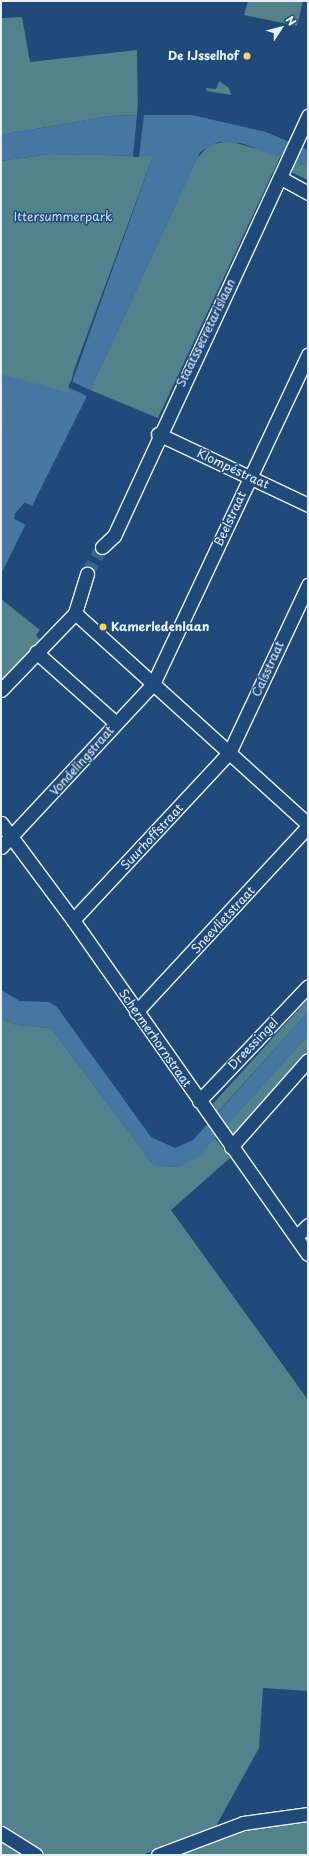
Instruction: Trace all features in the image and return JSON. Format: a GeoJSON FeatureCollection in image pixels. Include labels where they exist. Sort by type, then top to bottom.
{"type":"FeatureCollection","features":[{"type":"Feature","properties":{"kind":"street","name":"Staatssecretarislaan"},"geometry":{"type":"LineString","coordinates":[[102,547],[114,536],[158,434],[288,161],[304,132],[308,116]]}},
{"type":"Feature","properties":{"kind":"street"},"geometry":{"type":"LineString","coordinates":[[281,178],[308,193]]}},
{"type":"Feature","properties":{"kind":"street","name":"Beelstraat"},"geometry":{"type":"LineString","coordinates":[[153,684],[249,477],[308,355]]}},
{"type":"Feature","properties":{"kind":"street","name":"Klompéstraat"},"geometry":{"type":"LineString","coordinates":[[158,434],[308,506]]}},
{"type":"Feature","properties":{"kind":"street"},"geometry":{"type":"LineString","coordinates":[[1,690],[75,613],[87,574]]}},
{"type":"Feature","properties":{"kind":"street","name":"Calsstraat"},"geometry":{"type":"LineString","coordinates":[[229,753],[308,585]]}},
{"type":"Feature","properties":{"kind":"street"},"geometry":{"type":"LineString","coordinates":[[75,613],[308,825]]}},
{"type":"Feature","properties":{"kind":"street"},"geometry":{"type":"LineString","coordinates":[[36,652],[116,724]]}},
{"type":"Feature","properties":{"kind":"street","name":"Vondelingstraat"},"geometry":{"type":"LineString","coordinates":[[1,847],[153,684]]}},
{"type":"Feature","properties":{"kind":"street","name":"Suurhoffstraat"},"geometry":{"type":"LineString","coordinates":[[74,920],[229,753]]}},
{"type":"Feature","properties":{"kind":"street","name":"Schermerhornstraat"},"geometry":{"type":"LineString","coordinates":[[1,823],[74,920],[198,1101],[308,1254]]}},
{"type":"Feature","properties":{"kind":"street","name":"Sneevlietstraat"},"geometry":{"type":"LineString","coordinates":[[136,1012],[308,825]]}},
{"type":"Feature","properties":{"kind":"street","name":"Dreessingel"},"geometry":{"type":"LineString","coordinates":[[198,1101],[308,986]]}},
{"type":"Feature","properties":{"kind":"street"},"geometry":{"type":"LineString","coordinates":[[231,1147],[308,1060]]}},
{"type":"Feature","properties":{"kind":"street"},"geometry":{"type":"LineString","coordinates":[[296,1237],[308,1225]]}},
{"type":"Feature","properties":{"kind":"street"},"geometry":{"type":"LineString","coordinates":[[158,1855],[242,1823],[308,1814]]}},
{"type":"Feature","properties":{"kind":"street"},"geometry":{"type":"LineString","coordinates":[[1,1833],[36,1855]]}},
{"type":"Feature","properties":{"kind":"green space"},"geometry":{"type":"Polygon","coordinates":[[[248,1],[303,1],[297,26],[244,15],[248,1]]]}},
{"type":"Feature","properties":{"kind":"green space"},"geometry":{"type":"Polygon","coordinates":[[[22,17],[30,62],[137,50],[138,115],[110,116],[1,135],[1,18],[22,17]]]}},
{"type":"Feature","properties":{"kind":"green space"},"geometry":{"type":"Polygon","coordinates":[[[219,81],[229,88],[231,95],[207,91],[206,88],[216,89],[219,81]]]}},
{"type":"Feature","properties":{"kind":"green space"},"geometry":{"type":"Polygon","coordinates":[[[228,141],[281,155],[158,418],[90,390],[197,158],[210,145],[228,141]]]}},
{"type":"Feature","properties":{"kind":"green space","name":"Ittersummerpark"},"geometry":{"type":"Polygon","coordinates":[[[49,154],[153,156],[74,370],[51,464],[32,506],[25,502],[15,513],[14,519],[25,525],[1,574],[1,161],[49,154]]]}},
{"type":"Feature","properties":{"kind":"green space"},"geometry":{"type":"Polygon","coordinates":[[[296,162],[308,167],[308,180],[291,172],[296,162]]]}},
{"type":"Feature","properties":{"kind":"green space"},"geometry":{"type":"Polygon","coordinates":[[[1,599],[40,630],[36,635],[40,640],[1,683],[1,599]]]}},
{"type":"Feature","properties":{"kind":"green space"},"geometry":{"type":"Polygon","coordinates":[[[308,999],[308,1012],[215,1115],[210,1107],[308,999]]]}},
{"type":"Feature","properties":{"kind":"green space"},"geometry":{"type":"Polygon","coordinates":[[[1,1019],[17,1025],[51,1028],[151,1162],[164,1167],[182,1166],[215,1138],[230,1158],[171,1210],[308,1400],[308,1691],[263,1688],[259,1748],[216,1826],[142,1855],[44,1855],[1,1827],[1,1019]]]}},
{"type":"Feature","properties":{"kind":"green space"},"geometry":{"type":"Polygon","coordinates":[[[308,1035],[308,1052],[231,1137],[224,1128],[308,1035]]]}},
{"type":"Feature","properties":{"kind":"green space"},"geometry":{"type":"Polygon","coordinates":[[[308,1818],[308,1855],[166,1855],[228,1831],[308,1818]]]}},
{"type":"Feature","properties":{"kind":"green space"},"geometry":{"type":"Polygon","coordinates":[[[1,1836],[32,1855],[1,1855],[1,1836]]]}},
{"type":"Feature","properties":{"kind":"water"},"geometry":{"type":"Polygon","coordinates":[[[138,104],[145,106],[143,115],[192,115],[266,132],[308,150],[308,167],[241,143],[218,142],[200,152],[90,390],[32,506],[25,502],[15,513],[14,519],[25,525],[1,574],[1,427],[4,424],[1,374],[66,392],[70,388],[153,156],[49,154],[1,161],[1,135],[110,116],[138,115],[138,104]]]}},
{"type":"Feature","properties":{"kind":"water"},"geometry":{"type":"Polygon","coordinates":[[[1,990],[20,1001],[49,1002],[57,1007],[151,1137],[175,1148],[193,1140],[308,1012],[308,1035],[200,1155],[182,1166],[155,1166],[51,1028],[17,1025],[1,1019],[1,990]]]}},
{"type":"Feature","properties":{"kind":"pier"},"geometry":{"type":"Polygon","coordinates":[[[138,104],[145,106],[139,157],[133,157],[138,104]]]}},
{"type":"Feature","properties":{"kind":"pier"},"geometry":{"type":"Polygon","coordinates":[[[71,381],[92,391],[89,397],[68,387],[71,381]]]}},
{"type":"Feature","properties":{"kind":"tunnel"},"geometry":{"type":"LineString","coordinates":[[87,574],[102,547]]}},
{"type":"Feature","properties":{"kind":"place","name":"De IJsselhof"},"geometry":{"type":"Point","coordinates":[247,56]}},
{"type":"Feature","properties":{"kind":"place","name":"Kamerledenlaan"},"geometry":{"type":"Point","coordinates":[103,627]}}]}
